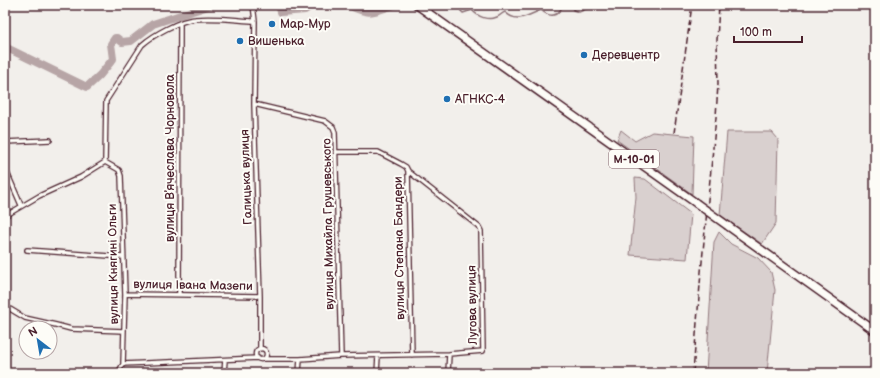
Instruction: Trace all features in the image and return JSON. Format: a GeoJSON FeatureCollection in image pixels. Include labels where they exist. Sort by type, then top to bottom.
{"type":"FeatureCollection","features":[{"type":"Feature","properties":{"kind":"highway","name":"М-10-01"},"geometry":{"type":"LineString","coordinates":[[417,5],[875,331]]}},
{"type":"Feature","properties":{"kind":"street","name":"Галицька вулиця"},"geometry":{"type":"LineString","coordinates":[[253,5],[255,21],[254,104],[260,296],[260,349]]}},
{"type":"Feature","properties":{"kind":"street"},"geometry":{"type":"LineString","coordinates":[[5,216],[58,186],[81,177],[105,162],[106,101],[142,45],[148,40],[180,23],[194,19],[255,21]]}},
{"type":"Feature","properties":{"kind":"street","name":"вулиця Вʼячеслава Чорновола"},"geometry":{"type":"LineString","coordinates":[[179,294],[180,23]]}},
{"type":"Feature","properties":{"kind":"street","name":"вулиця Михайла Грушевського"},"geometry":{"type":"LineString","coordinates":[[254,104],[325,121],[333,127],[336,132],[335,152],[341,356]]}},
{"type":"Feature","properties":{"kind":"street"},"geometry":{"type":"LineString","coordinates":[[5,142],[50,140]]}},
{"type":"Feature","properties":{"kind":"street","name":"вулиця Степана Бандери"},"geometry":{"type":"LineString","coordinates":[[335,152],[378,152],[406,167],[408,171],[412,355]]}},
{"type":"Feature","properties":{"kind":"street","name":"вулиця Княгині Ольги"},"geometry":{"type":"LineString","coordinates":[[105,162],[119,170],[121,176],[125,294],[123,364],[118,373]]}},
{"type":"Feature","properties":{"kind":"street"},"geometry":{"type":"LineString","coordinates":[[5,168],[21,206]]}},
{"type":"Feature","properties":{"kind":"street","name":"Лугова вулиця"},"geometry":{"type":"LineString","coordinates":[[264,359],[449,354],[482,351],[481,231],[479,227],[408,171]]}},
{"type":"Feature","properties":{"kind":"street"},"geometry":{"type":"LineString","coordinates":[[27,250],[123,258]]}},
{"type":"Feature","properties":{"kind":"street","name":"вулиця Івана Мазепи"},"geometry":{"type":"LineString","coordinates":[[125,294],[260,296]]}},
{"type":"Feature","properties":{"kind":"street"},"geometry":{"type":"LineString","coordinates":[[5,306],[25,318],[56,325],[71,328],[124,332]]}},
{"type":"Feature","properties":{"kind":"street"},"geometry":{"type":"LineString","coordinates":[[123,364],[258,358],[264,359],[266,353],[264,350],[260,349],[256,353],[258,358]]}},
{"type":"Feature","properties":{"kind":"street"},"geometry":{"type":"LineString","coordinates":[[448,373],[449,354]]}},
{"type":"Feature","properties":{"kind":"street"},"geometry":{"type":"LineString","coordinates":[[377,373],[378,356]]}},
{"type":"Feature","properties":{"kind":"street"},"geometry":{"type":"LineString","coordinates":[[299,373],[300,359]]}},
{"type":"Feature","properties":{"kind":"street"},"geometry":{"type":"LineString","coordinates":[[224,373],[225,360]]}},
{"type":"Feature","properties":{"kind":"shaded area"},"geometry":{"type":"Polygon","coordinates":[[[621,130],[635,141],[652,132],[694,136],[692,194],[617,140],[621,130]]]}},
{"type":"Feature","properties":{"kind":"shaded area"},"geometry":{"type":"Polygon","coordinates":[[[727,132],[772,132],[778,139],[776,223],[762,244],[720,215],[727,132]]]}},
{"type":"Feature","properties":{"kind":"shaded area"},"geometry":{"type":"Polygon","coordinates":[[[635,178],[645,179],[691,214],[687,259],[630,255],[636,197],[635,178]]]}},
{"type":"Feature","properties":{"kind":"shaded area"},"geometry":{"type":"Polygon","coordinates":[[[719,232],[731,244],[758,258],[771,272],[775,290],[767,373],[706,373],[714,242],[719,232]]]}},
{"type":"Feature","properties":{"kind":"waterway"},"geometry":{"type":"LineString","coordinates":[[5,47],[87,87],[100,75],[113,59],[111,44],[115,38],[122,42],[131,41],[153,24],[211,5]]}},
{"type":"Feature","properties":{"kind":"waterway"},"geometry":{"type":"LineString","coordinates":[[279,5],[281,12],[305,10],[312,5]]}},
{"type":"Feature","properties":{"kind":"waterway"},"geometry":{"type":"LineString","coordinates":[[348,5],[367,12],[376,11],[394,5]]}},
{"type":"Feature","properties":{"kind":"waterway"},"geometry":{"type":"LineString","coordinates":[[459,5],[463,13],[472,10],[477,15],[490,19],[498,17],[505,12],[509,16],[518,18],[541,10],[544,13],[554,15],[559,12],[563,5]]}},
{"type":"Feature","properties":{"kind":"waterway"},"geometry":{"type":"LineString","coordinates":[[577,5],[573,10],[579,12],[595,5]]}},
{"type":"Feature","properties":{"kind":"railway"},"geometry":{"type":"LineString","coordinates":[[674,133],[692,5]]}},
{"type":"Feature","properties":{"kind":"railway"},"geometry":{"type":"LineString","coordinates":[[693,373],[716,117],[719,5]]}},
{"type":"Feature","properties":{"kind":"place","name":"Мар-Мур"},"geometry":{"type":"Point","coordinates":[272,24]}},
{"type":"Feature","properties":{"kind":"place","name":"Вишенька"},"geometry":{"type":"Point","coordinates":[240,41]}},
{"type":"Feature","properties":{"kind":"place","name":"Деревцентр"},"geometry":{"type":"Point","coordinates":[584,55]}},
{"type":"Feature","properties":{"kind":"place","name":"АГНКС-4"},"geometry":{"type":"Point","coordinates":[447,99]}}]}
